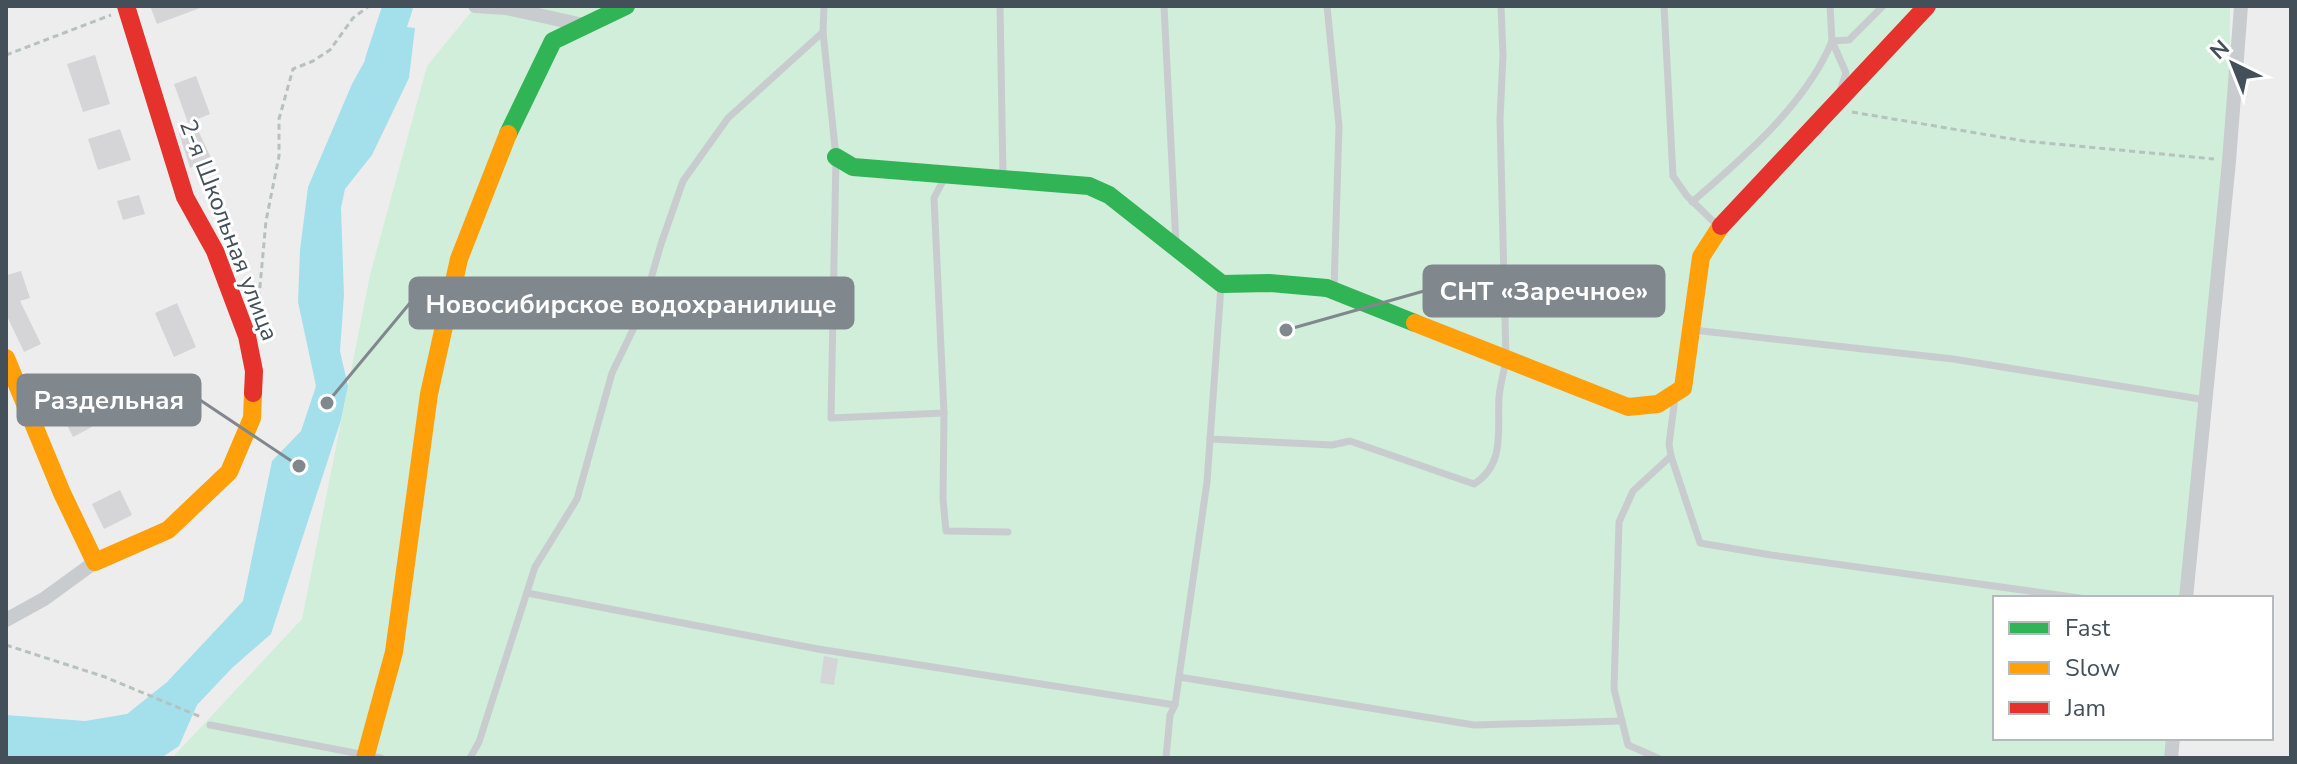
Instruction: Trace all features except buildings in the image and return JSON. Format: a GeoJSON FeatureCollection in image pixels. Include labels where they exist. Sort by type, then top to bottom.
{"type":"FeatureCollection","features":[{"type":"Feature","properties":{"kind":"street"},"geometry":{"type":"LineString","coordinates":[[475,6],[506,8],[588,26]]}},
{"type":"Feature","properties":{"kind":"street"},"geometry":{"type":"LineString","coordinates":[[370,757],[394,652],[429,394],[459,259],[514,119],[553,41],[626,6]]}},
{"type":"Feature","properties":{"kind":"street"},"geometry":{"type":"LineString","coordinates":[[836,157],[853,167],[1089,186],[1109,195],[1222,284],[1269,283],[1327,288],[1628,407],[1645,408],[1668,401],[1683,388],[1701,257],[1720,228],[1927,6]]}},
{"type":"Feature","properties":{"kind":"street"},"geometry":{"type":"LineString","coordinates":[[2186,596],[2241,6]]}},
{"type":"Feature","properties":{"kind":"street","name":"2-я Школьная улица"},"geometry":{"type":"LineString","coordinates":[[95,562],[168,530],[229,472],[252,418],[254,371],[247,336],[215,251],[185,197],[127,7]]}},
{"type":"Feature","properties":{"kind":"street"},"geometry":{"type":"LineString","coordinates":[[6,358],[62,493],[95,562],[44,599],[6,620]]}},
{"type":"Feature","properties":{"kind":"lane"},"geometry":{"type":"LineString","coordinates":[[824,6],[823,32],[836,157],[831,418],[944,413]]}},
{"type":"Feature","properties":{"kind":"lane"},"geometry":{"type":"LineString","coordinates":[[1000,6],[1004,179]]}},
{"type":"Feature","properties":{"kind":"lane"},"geometry":{"type":"LineString","coordinates":[[1164,6],[1176,248]]}},
{"type":"Feature","properties":{"kind":"lane"},"geometry":{"type":"LineString","coordinates":[[1327,6],[1339,126],[1334,291]]}},
{"type":"Feature","properties":{"kind":"lane"},"geometry":{"type":"LineString","coordinates":[[1210,439],[1332,445],[1350,441],[1474,484],[1485,477],[1500,447],[1499,395],[1506,359],[1500,119],[1503,55],[1501,6]]}},
{"type":"Feature","properties":{"kind":"lane"},"geometry":{"type":"LineString","coordinates":[[1664,6],[1673,176],[1692,202],[1720,228]]}},
{"type":"Feature","properties":{"kind":"lane"},"geometry":{"type":"LineString","coordinates":[[1830,6],[1832,41],[1846,73],[1834,105]]}},
{"type":"Feature","properties":{"kind":"lane"},"geometry":{"type":"LineString","coordinates":[[1832,41],[1849,40],[1883,6]]}},
{"type":"Feature","properties":{"kind":"lane"},"geometry":{"type":"LineString","coordinates":[[470,758],[479,742],[535,567],[577,499],[612,373],[641,313],[683,181],[728,118],[823,32]]}},
{"type":"Feature","properties":{"kind":"lane"},"geometry":{"type":"LineString","coordinates":[[1692,202],[1756,148],[1823,64],[1832,41]]}},
{"type":"Feature","properties":{"kind":"lane"},"geometry":{"type":"LineString","coordinates":[[947,174],[934,198],[946,531],[1008,532]]}},
{"type":"Feature","properties":{"kind":"lane"},"geometry":{"type":"LineString","coordinates":[[1166,758],[1207,482],[1222,284]]}},
{"type":"Feature","properties":{"kind":"lane"},"geometry":{"type":"LineString","coordinates":[[1692,330],[1953,359],[2206,400]]}},
{"type":"Feature","properties":{"kind":"lane"},"geometry":{"type":"LineString","coordinates":[[1675,395],[1669,444],[1671,456],[1700,543],[1786,558],[2065,596]]}},
{"type":"Feature","properties":{"kind":"lane"},"geometry":{"type":"LineString","coordinates":[[1658,758],[1628,745],[1614,689],[1619,522],[1633,491],[1671,456]]}},
{"type":"Feature","properties":{"kind":"lane"},"geometry":{"type":"LineString","coordinates":[[527,593],[818,649],[1175,705]]}},
{"type":"Feature","properties":{"kind":"lane"},"geometry":{"type":"LineString","coordinates":[[1179,677],[1474,725],[1622,721]]}},
{"type":"Feature","properties":{"kind":"lane"},"geometry":{"type":"LineString","coordinates":[[210,725],[370,757]]}},
{"type":"Feature","properties":{"kind":"path"},"geometry":{"type":"LineString","coordinates":[[257,316],[266,221],[279,156],[279,119],[293,69],[330,50],[353,18],[369,6]]}},
{"type":"Feature","properties":{"kind":"path"},"geometry":{"type":"LineString","coordinates":[[6,55],[127,7]]}},
{"type":"Feature","properties":{"kind":"path"},"geometry":{"type":"LineString","coordinates":[[1834,105],[2024,141],[2229,161]]}},
{"type":"Feature","properties":{"kind":"path"},"geometry":{"type":"LineString","coordinates":[[6,645],[105,677],[198,714]]}},
{"type":"Feature","properties":{"kind":"green space"},"geometry":{"type":"Polygon","coordinates":[[[476,6],[2230,6],[2229,161],[2186,596],[1993,596],[1993,740],[2173,740],[2171,758],[172,758],[302,619],[370,275],[427,66],[476,6]]]}},
{"type":"Feature","properties":{"kind":"water"},"geometry":{"type":"Polygon","coordinates":[[[392,25],[415,28],[409,78],[372,155],[345,189],[341,208],[344,295],[340,351],[348,386],[341,420],[271,634],[232,668],[197,705],[179,746],[161,758],[6,758],[6,715],[85,721],[127,714],[167,682],[243,601],[272,461],[301,431],[316,386],[298,302],[300,250],[308,187],[352,84],[373,46],[392,25]]]}},
{"type":"Feature","properties":{"kind":"waterway"},"geometry":{"type":"LineString","coordinates":[[380,61],[398,6]]}},
{"type":"Feature","properties":{"kind":"traffic: fast"},"geometry":{"type":"LineString","coordinates":[[508,134],[553,41],[626,6]]}},
{"type":"Feature","properties":{"kind":"traffic: fast"},"geometry":{"type":"LineString","coordinates":[[836,157],[853,167],[1089,186],[1109,195],[1222,284],[1269,283],[1327,288],[1415,323]]}},
{"type":"Feature","properties":{"kind":"traffic: slow"},"geometry":{"type":"LineString","coordinates":[[365,758],[394,652],[429,394],[459,259],[508,134]]}},
{"type":"Feature","properties":{"kind":"traffic: slow"},"geometry":{"type":"LineString","coordinates":[[1415,323],[1628,407],[1658,404],[1683,388],[1701,257],[1721,226]]}},
{"type":"Feature","properties":{"kind":"traffic: slow"},"geometry":{"type":"LineString","coordinates":[[6,358],[62,493],[95,562],[168,530],[229,472],[252,418],[253,393]]}},
{"type":"Feature","properties":{"kind":"traffic: jam"},"geometry":{"type":"LineString","coordinates":[[126,6],[185,197],[215,251],[247,336],[254,371],[253,393]]}},
{"type":"Feature","properties":{"kind":"traffic: jam"},"geometry":{"type":"LineString","coordinates":[[1721,226],[1927,6]]}},
{"type":"Feature","properties":{"kind":"place","name":"СНТ «Заречное»"},"geometry":{"type":"Point","coordinates":[1286,330]}},
{"type":"Feature","properties":{"kind":"place","name":"Новосибирское водохранилище"},"geometry":{"type":"Point","coordinates":[327,403]}},
{"type":"Feature","properties":{"kind":"place","name":"Раздельная"},"geometry":{"type":"Point","coordinates":[299,466]}}]}
